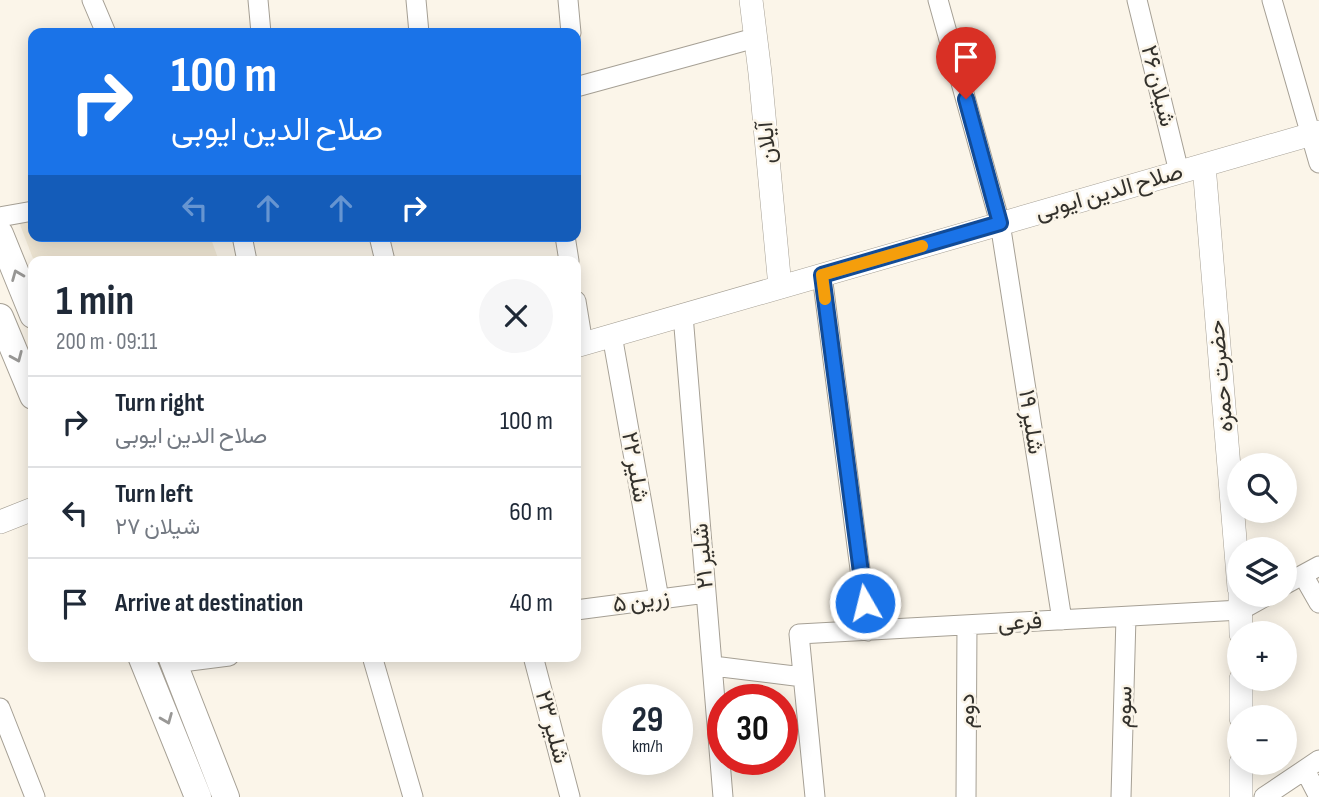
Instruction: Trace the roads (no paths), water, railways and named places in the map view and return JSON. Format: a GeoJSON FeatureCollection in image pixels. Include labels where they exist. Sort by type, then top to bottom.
{"type":"FeatureCollection","features":[{"type":"Feature","properties":{"kind":"main road"},"geometry":{"type":"LineString","coordinates":[[0,234],[28,303]]}},
{"type":"Feature","properties":{"kind":"main road"},"geometry":{"type":"LineString","coordinates":[[0,317],[28,384]]}},
{"type":"Feature","properties":{"kind":"main road"},"geometry":{"type":"LineString","coordinates":[[143,662],[198,797]]}},
{"type":"Feature","properties":{"kind":"main road"},"geometry":{"type":"LineString","coordinates":[[174,662],[226,797]]}},
{"type":"Feature","properties":{"kind":"street"},"geometry":{"type":"LineString","coordinates":[[92,0],[104,28]]}},
{"type":"Feature","properties":{"kind":"street"},"geometry":{"type":"LineString","coordinates":[[258,0],[261,28]]}},
{"type":"Feature","properties":{"kind":"street"},"geometry":{"type":"LineString","coordinates":[[416,0],[419,28]]}},
{"type":"Feature","properties":{"kind":"street"},"geometry":{"type":"LineString","coordinates":[[568,0],[571,28]]}},
{"type":"Feature","properties":{"kind":"street","name":"آیلان"},"geometry":{"type":"LineString","coordinates":[[751,0],[780,287]]}},
{"type":"Feature","properties":{"kind":"street","name":"شلیر ۱۹"},"geometry":{"type":"LineString","coordinates":[[938,0],[1000,223],[1062,620]]}},
{"type":"Feature","properties":{"kind":"street","name":"شیلان ۲۶"},"geometry":{"type":"LineString","coordinates":[[1137,0],[1179,172]]}},
{"type":"Feature","properties":{"kind":"street"},"geometry":{"type":"LineString","coordinates":[[1272,0],[1315,133],[1319,163]]}},
{"type":"Feature","properties":{"kind":"street"},"geometry":{"type":"LineString","coordinates":[[581,86],[755,38]]}},
{"type":"Feature","properties":{"kind":"street","name":"صلاح الدین ایوبی"},"geometry":{"type":"LineString","coordinates":[[581,344],[1315,133]]}},
{"type":"Feature","properties":{"kind":"street","name":"حضرت حمزه"},"geometry":{"type":"LineString","coordinates":[[1204,165],[1235,537]]}},
{"type":"Feature","properties":{"kind":"street"},"geometry":{"type":"LineString","coordinates":[[0,217],[28,212]]}},
{"type":"Feature","properties":{"kind":"street"},"geometry":{"type":"LineString","coordinates":[[822,275],[868,631]]}},
{"type":"Feature","properties":{"kind":"street","name":"شلیر ۲۱"},"geometry":{"type":"LineString","coordinates":[[683,315],[723,797]]}},
{"type":"Feature","properties":{"kind":"street","name":"شلیر ۲۲"},"geometry":{"type":"LineString","coordinates":[[612,335],[659,599]]}},
{"type":"Feature","properties":{"kind":"street"},"geometry":{"type":"LineString","coordinates":[[0,522],[28,511]]}},
{"type":"Feature","properties":{"kind":"street"},"geometry":{"type":"LineString","coordinates":[[1311,570],[1319,603]]}},
{"type":"Feature","properties":{"kind":"street","name":"زرین ۵"},"geometry":{"type":"LineString","coordinates":[[581,609],[706,593]]}},
{"type":"Feature","properties":{"kind":"street","name":"فرعی"},"geometry":{"type":"LineString","coordinates":[[803,677],[799,634],[1126,617],[1227,600]]}},
{"type":"Feature","properties":{"kind":"street","name":"سوم"},"geometry":{"type":"LineString","coordinates":[[1121,797],[1126,617]]}},
{"type":"Feature","properties":{"kind":"street","name":"دوم"},"geometry":{"type":"LineString","coordinates":[[966,797],[967,625]]}},
{"type":"Feature","properties":{"kind":"street"},"geometry":{"type":"LineString","coordinates":[[374,662],[413,797]]}},
{"type":"Feature","properties":{"kind":"street","name":"شلیر ۲۳"},"geometry":{"type":"LineString","coordinates":[[535,662],[570,797]]}},
{"type":"Feature","properties":{"kind":"street"},"geometry":{"type":"LineString","coordinates":[[713,666],[803,677],[815,797]]}},
{"type":"Feature","properties":{"kind":"street"},"geometry":{"type":"LineString","coordinates":[[0,708],[35,797]]}},
{"type":"Feature","properties":{"kind":"street"},"geometry":{"type":"LineString","coordinates":[[1264,797],[1312,765],[1319,797]]}},
{"type":"Feature","properties":{"kind":"street"},"geometry":{"type":"LineString","coordinates":[[1241,775],[1241,797]]}}]}
